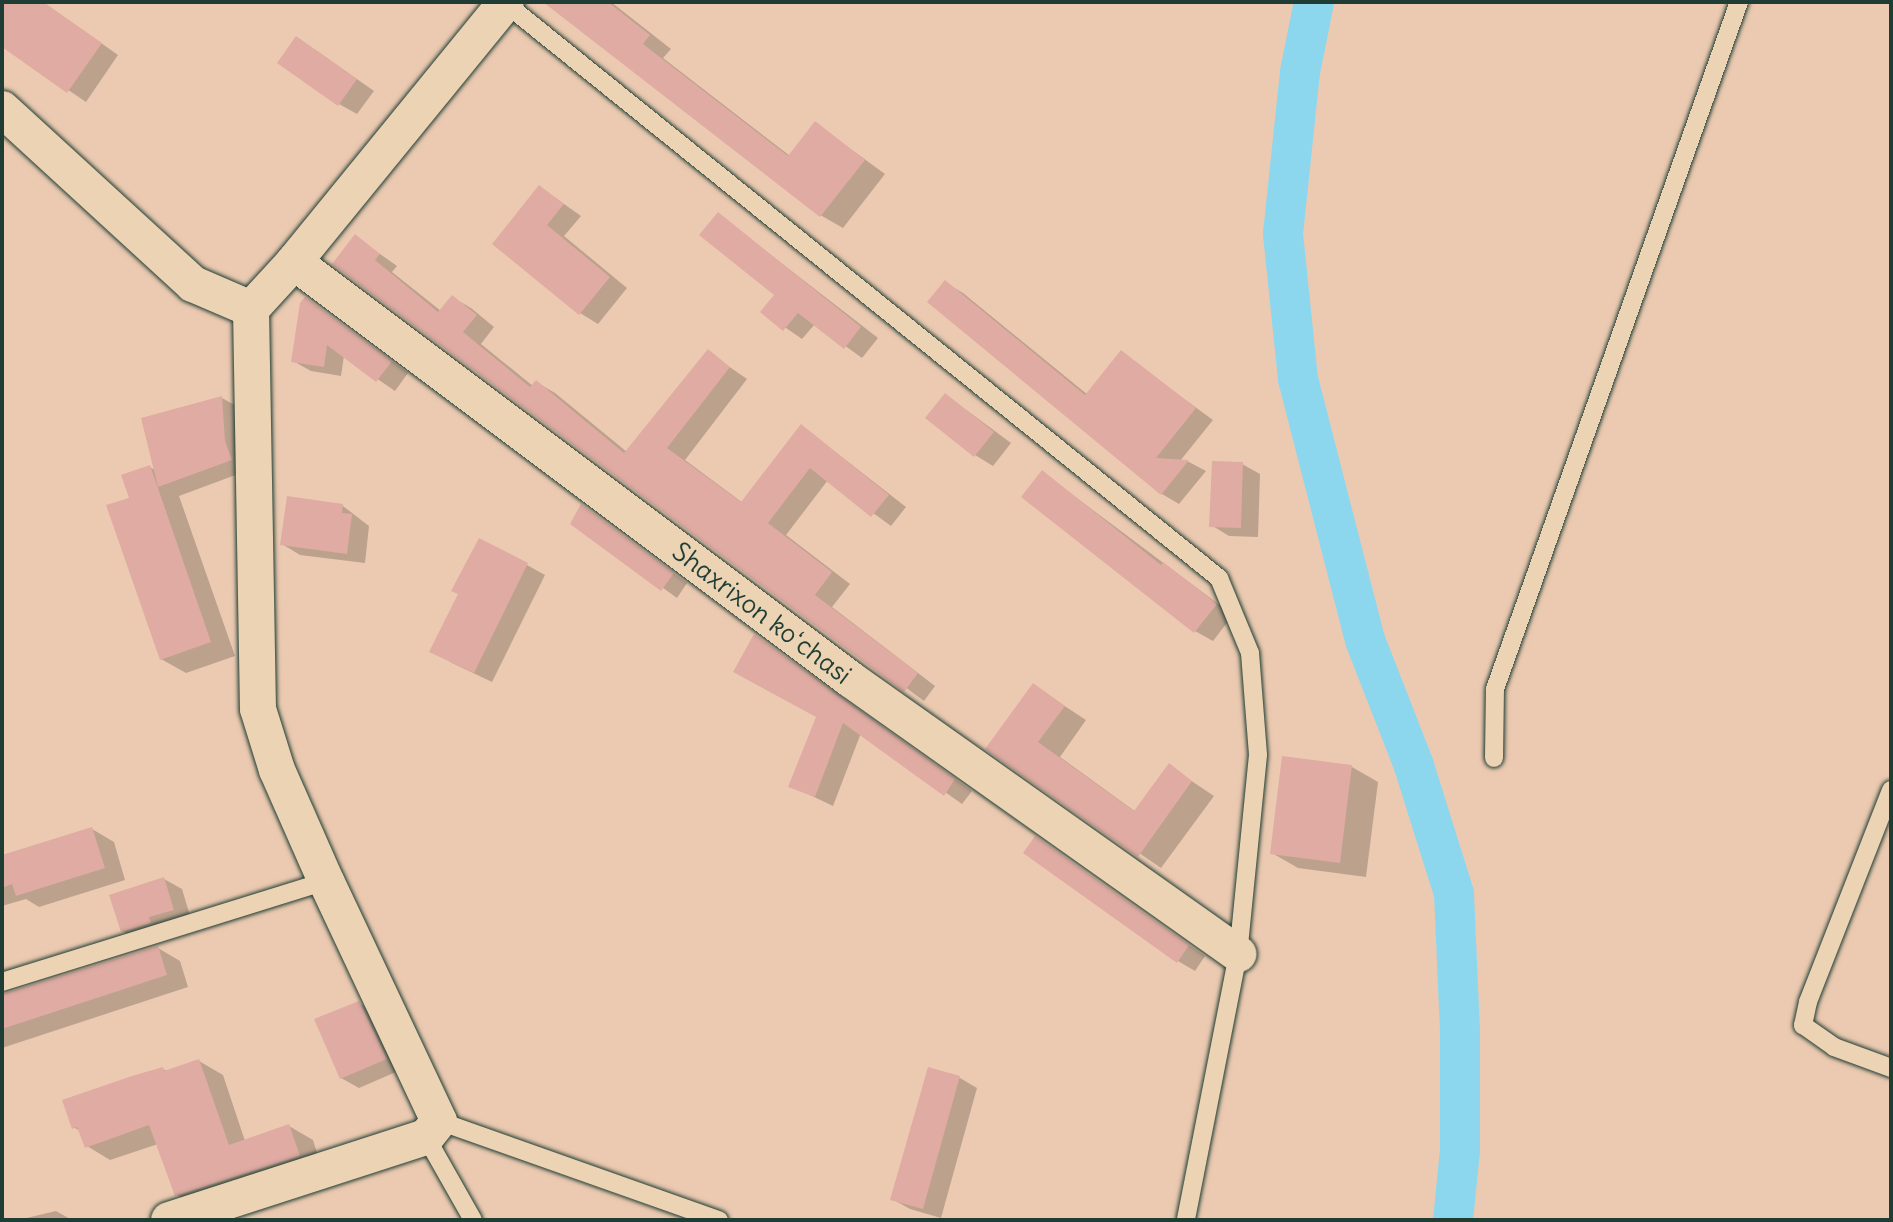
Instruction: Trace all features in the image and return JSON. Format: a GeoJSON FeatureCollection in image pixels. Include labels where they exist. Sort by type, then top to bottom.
{"type":"FeatureCollection","features":[{"type":"Feature","properties":{"kind":"street"},"geometry":{"type":"LineString","coordinates":[[169,1220],[432,1129],[277,770],[258,709],[251,309],[294,262],[506,2]]}},
{"type":"Feature","properties":{"kind":"street"},"geometry":{"type":"LineString","coordinates":[[2,109],[193,284],[251,309]]}},
{"type":"Feature","properties":{"kind":"street","name":"Shaxrixon koʻchasi"},"geometry":{"type":"LineString","coordinates":[[294,262],[850,679],[1238,954]]}},
{"type":"Feature","properties":{"kind":"lane"},"geometry":{"type":"LineString","coordinates":[[506,2],[1219,578],[1250,653],[1258,755],[1238,954],[1186,1220]]}},
{"type":"Feature","properties":{"kind":"lane"},"geometry":{"type":"LineString","coordinates":[[1494,758],[1495,689],[1739,2]]}},
{"type":"Feature","properties":{"kind":"lane"},"geometry":{"type":"LineString","coordinates":[[1891,790],[1808,1002],[1803,1025],[1834,1047],[1891,1068]]}},
{"type":"Feature","properties":{"kind":"lane"},"geometry":{"type":"LineString","coordinates":[[2,982],[326,881]]}},
{"type":"Feature","properties":{"kind":"lane"},"geometry":{"type":"LineString","coordinates":[[432,1129],[473,1220]]}},
{"type":"Feature","properties":{"kind":"lane"},"geometry":{"type":"LineString","coordinates":[[432,1129],[719,1220]]}},
{"type":"Feature","properties":{"kind":"building"},"geometry":{"type":"Polygon","coordinates":[[[2,2],[43,2],[102,43],[67,93],[2,47],[2,2]]]}},
{"type":"Feature","properties":{"kind":"building"},"geometry":{"type":"Polygon","coordinates":[[[543,2],[608,2],[650,35],[643,44],[788,156],[815,121],[865,160],[820,217],[543,2]]]}},
{"type":"Feature","properties":{"kind":"building"},"geometry":{"type":"Polygon","coordinates":[[[296,36],[357,79],[338,106],[277,63],[296,36]]]}},
{"type":"Feature","properties":{"kind":"building"},"geometry":{"type":"Polygon","coordinates":[[[539,185],[564,204],[547,225],[610,277],[579,315],[492,244],[539,185]]]}},
{"type":"Feature","properties":{"kind":"building"},"geometry":{"type":"Polygon","coordinates":[[[718,212],[861,327],[844,349],[798,313],[783,331],[760,312],[774,295],[699,235],[718,212]]]}},
{"type":"Feature","properties":{"kind":"building"},"geometry":{"type":"Polygon","coordinates":[[[355,234],[380,254],[375,260],[438,312],[452,295],[477,315],[463,332],[530,387],[536,380],[624,453],[708,349],[730,367],[667,448],[741,502],[801,424],[889,495],[871,517],[810,468],[768,523],[832,572],[815,595],[918,673],[904,692],[332,264],[355,234]]]}},
{"type":"Feature","properties":{"kind":"building"},"geometry":{"type":"Polygon","coordinates":[[[945,280],[1085,395],[1121,350],[1196,408],[1156,458],[1189,460],[1161,495],[927,302],[945,280]]]}},
{"type":"Feature","properties":{"kind":"building"},"geometry":{"type":"Polygon","coordinates":[[[305,297],[392,361],[376,382],[327,345],[324,367],[291,362],[300,303],[305,297]]]}},
{"type":"Feature","properties":{"kind":"building"},"geometry":{"type":"Polygon","coordinates":[[[945,393],[994,432],[974,457],[925,418],[945,393]]]}},
{"type":"Feature","properties":{"kind":"building"},"geometry":{"type":"Polygon","coordinates":[[[222,396],[225,441],[232,460],[158,487],[141,418],[222,396]]]}},
{"type":"Feature","properties":{"kind":"building"},"geometry":{"type":"Polygon","coordinates":[[[1212,461],[1243,462],[1241,528],[1209,527],[1212,461]]]}},
{"type":"Feature","properties":{"kind":"building"},"geometry":{"type":"Polygon","coordinates":[[[150,465],[211,642],[160,660],[106,505],[129,498],[121,475],[150,465]]]}},
{"type":"Feature","properties":{"kind":"building"},"geometry":{"type":"Polygon","coordinates":[[[1042,470],[1161,565],[1163,562],[1217,604],[1194,633],[1021,497],[1042,470]]]}},
{"type":"Feature","properties":{"kind":"building"},"geometry":{"type":"Polygon","coordinates":[[[287,496],[343,504],[342,513],[352,514],[347,554],[280,545],[287,496]]]}},
{"type":"Feature","properties":{"kind":"building"},"geometry":{"type":"Polygon","coordinates":[[[581,504],[674,573],[661,591],[570,524],[581,504]]]}},
{"type":"Feature","properties":{"kind":"building"},"geometry":{"type":"Polygon","coordinates":[[[479,538],[528,563],[474,673],[429,652],[458,594],[451,591],[479,538]]]}},
{"type":"Feature","properties":{"kind":"building"},"geometry":{"type":"Polygon","coordinates":[[[754,634],[955,779],[944,796],[843,723],[815,797],[788,787],[816,717],[733,672],[754,634]]]}},
{"type":"Feature","properties":{"kind":"building"},"geometry":{"type":"Polygon","coordinates":[[[1033,683],[1065,706],[1038,742],[1134,811],[1169,763],[1192,781],[1138,857],[985,749],[1033,683]]]}},
{"type":"Feature","properties":{"kind":"building"},"geometry":{"type":"Polygon","coordinates":[[[1282,756],[1352,765],[1340,863],[1270,854],[1282,756]]]}},
{"type":"Feature","properties":{"kind":"building"},"geometry":{"type":"Polygon","coordinates":[[[92,827],[105,868],[16,896],[12,884],[2,888],[2,855],[92,827]]]}},
{"type":"Feature","properties":{"kind":"building"},"geometry":{"type":"Polygon","coordinates":[[[1035,836],[1189,945],[1177,963],[1023,853],[1035,836]]]}},
{"type":"Feature","properties":{"kind":"building"},"geometry":{"type":"Polygon","coordinates":[[[164,877],[174,910],[149,917],[151,923],[121,932],[109,895],[164,877]]]}},
{"type":"Feature","properties":{"kind":"building"},"geometry":{"type":"Polygon","coordinates":[[[158,946],[167,975],[2,1029],[2,994],[158,946]]]}},
{"type":"Feature","properties":{"kind":"building"},"geometry":{"type":"Polygon","coordinates":[[[359,1001],[387,1059],[340,1079],[314,1019],[359,1001]]]}},
{"type":"Feature","properties":{"kind":"building"},"geometry":{"type":"Polygon","coordinates":[[[199,1059],[229,1145],[289,1124],[300,1156],[175,1196],[149,1125],[85,1148],[77,1127],[72,1129],[62,1100],[132,1076],[163,1067],[164,1071],[199,1059]]]}},
{"type":"Feature","properties":{"kind":"building"},"geometry":{"type":"Polygon","coordinates":[[[928,1067],[960,1076],[923,1209],[890,1200],[928,1067]]]}},
{"type":"Feature","properties":{"kind":"waterway"},"geometry":{"type":"LineString","coordinates":[[1314,2],[1300,72],[1283,234],[1298,379],[1365,640],[1414,766],[1454,894],[1460,1031],[1460,1150],[1453,1220]]}}]}
